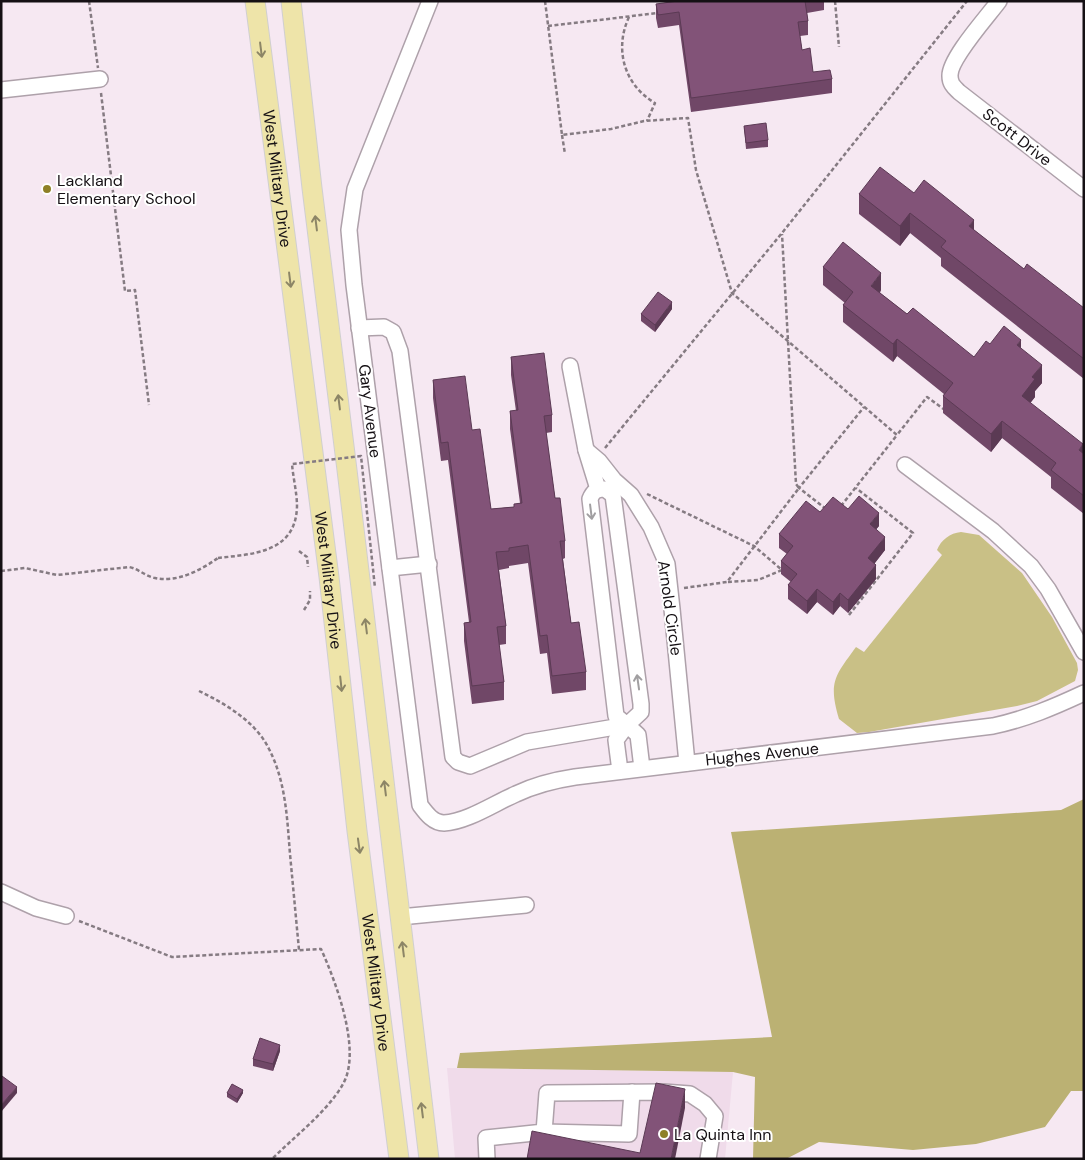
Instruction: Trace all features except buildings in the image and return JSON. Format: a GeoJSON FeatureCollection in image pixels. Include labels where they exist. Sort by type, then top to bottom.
{"type":"FeatureCollection","features":[{"type":"Feature","properties":{"kind":"main road","name":"West Military Drive"},"geometry":{"type":"LineString","coordinates":[[255,1],[329,577],[356,830],[399,1159]]}},
{"type":"Feature","properties":{"kind":"main road","name":"West Military Drive"},"geometry":{"type":"LineString","coordinates":[[291,1],[428,1159]]}},
{"type":"Feature","properties":{"kind":"street","name":"Gary Avenue"},"geometry":{"type":"LineString","coordinates":[[430,1],[355,189],[349,230],[359,328],[420,805],[430,818],[442,823]]}},
{"type":"Feature","properties":{"kind":"street","name":"Scott Drive"},"geometry":{"type":"LineString","coordinates":[[999,1],[953,62],[949,74],[951,83],[959,92],[1084,189]]}},
{"type":"Feature","properties":{"kind":"street"},"geometry":{"type":"LineString","coordinates":[[1,90],[100,79]]}},
{"type":"Feature","properties":{"kind":"street"},"geometry":{"type":"LineString","coordinates":[[359,328],[384,327],[393,332],[400,351],[453,756],[458,762],[470,766],[528,742],[627,725]]}},
{"type":"Feature","properties":{"kind":"street"},"geometry":{"type":"LineString","coordinates":[[570,366],[586,450],[598,489]]}},
{"type":"Feature","properties":{"kind":"street","name":"Arnold Circle"},"geometry":{"type":"LineString","coordinates":[[586,450],[631,495],[651,527],[667,564],[686,762]]}},
{"type":"Feature","properties":{"kind":"street"},"geometry":{"type":"LineString","coordinates":[[905,465],[993,531],[1026,561],[1048,589],[1084,652]]}},
{"type":"Feature","properties":{"kind":"street"},"geometry":{"type":"LineString","coordinates":[[620,771],[616,740],[627,725],[641,712],[641,704],[614,495],[605,489],[598,489],[592,493],[590,499],[616,716],[627,725],[638,735],[642,768]]}},
{"type":"Feature","properties":{"kind":"street"},"geometry":{"type":"LineString","coordinates":[[614,502],[619,493],[624,489]]}},
{"type":"Feature","properties":{"kind":"street"},"geometry":{"type":"LineString","coordinates":[[390,568],[429,564]]}},
{"type":"Feature","properties":{"kind":"street","name":"Hughes Avenue"},"geometry":{"type":"LineString","coordinates":[[442,823],[472,814],[538,785],[568,778],[686,762],[993,726],[1013,722],[1051,709],[1084,692]]}},
{"type":"Feature","properties":{"kind":"street"},"geometry":{"type":"LineString","coordinates":[[1,892],[36,908],[66,916]]}},
{"type":"Feature","properties":{"kind":"street"},"geometry":{"type":"LineString","coordinates":[[400,917],[526,905]]}},
{"type":"Feature","properties":{"kind":"street"},"geometry":{"type":"LineString","coordinates":[[487,1159],[486,1138],[544,1132],[629,1134],[632,1092]]}},
{"type":"Feature","properties":{"kind":"street"},"geometry":{"type":"LineString","coordinates":[[544,1132],[547,1093],[632,1092],[690,1094],[705,1104],[715,1116],[708,1159]]}},
{"type":"Feature","properties":{"kind":"path"},"geometry":{"type":"LineString","coordinates":[[89,1],[125,291],[135,290],[149,405]]}},
{"type":"Feature","properties":{"kind":"path"},"geometry":{"type":"LineString","coordinates":[[545,1],[564,154]]}},
{"type":"Feature","properties":{"kind":"path"},"geometry":{"type":"LineString","coordinates":[[836,1],[839,46]]}},
{"type":"Feature","properties":{"kind":"path"},"geometry":{"type":"LineString","coordinates":[[602,452],[782,233],[967,1]]}},
{"type":"Feature","properties":{"kind":"path"},"geometry":{"type":"LineString","coordinates":[[548,26],[658,13]]}},
{"type":"Feature","properties":{"kind":"path"},"geometry":{"type":"LineString","coordinates":[[629,17],[622,37],[623,62],[628,76],[636,88],[655,102],[647,121]]}},
{"type":"Feature","properties":{"kind":"path"},"geometry":{"type":"LineString","coordinates":[[562,135],[611,129],[647,121],[688,118],[696,170],[732,293],[897,435]]}},
{"type":"Feature","properties":{"kind":"path"},"geometry":{"type":"LineString","coordinates":[[782,233],[796,484],[827,509],[833,509]]}},
{"type":"Feature","properties":{"kind":"path"},"geometry":{"type":"LineString","coordinates":[[839,508],[927,397],[945,410]]}},
{"type":"Feature","properties":{"kind":"path"},"geometry":{"type":"LineString","coordinates":[[727,582],[864,407]]}},
{"type":"Feature","properties":{"kind":"path"},"geometry":{"type":"LineString","coordinates":[[1,571],[25,568],[57,575],[129,567],[136,568],[148,576],[158,579],[187,576],[218,558],[259,553],[283,540],[295,519],[297,506],[292,464],[361,456],[376,588]]}},
{"type":"Feature","properties":{"kind":"path"},"geometry":{"type":"LineString","coordinates":[[849,615],[913,533],[856,488]]}},
{"type":"Feature","properties":{"kind":"path"},"geometry":{"type":"LineString","coordinates":[[624,489],[640,490],[754,546],[782,570],[758,580],[727,582],[670,590]]}},
{"type":"Feature","properties":{"kind":"path"},"geometry":{"type":"LineString","coordinates":[[299,551],[307,557],[308,567]]}},
{"type":"Feature","properties":{"kind":"path"},"geometry":{"type":"LineString","coordinates":[[304,610],[310,600],[310,592]]}},
{"type":"Feature","properties":{"kind":"path"},"geometry":{"type":"LineString","coordinates":[[200,692],[219,700],[236,712],[254,728],[269,748],[283,788],[299,950]]}},
{"type":"Feature","properties":{"kind":"path"},"geometry":{"type":"LineString","coordinates":[[66,916],[172,957],[321,949],[333,976],[348,1032],[350,1063],[344,1083],[332,1100],[272,1159]]}},
{"type":"Feature","properties":{"kind":"shaded area"},"geometry":{"type":"Polygon","coordinates":[[[961,532],[979,535],[1022,573],[1052,617],[1077,663],[1078,670],[1075,681],[1037,701],[1017,706],[857,733],[839,719],[834,696],[838,673],[856,647],[864,652],[942,555],[937,550],[941,543],[950,535],[961,532]]]}},
{"type":"Feature","properties":{"kind":"shaded area"},"geometry":{"type":"Polygon","coordinates":[[[1084,799],[1084,1091],[1071,1091],[1045,1127],[976,1144],[913,1150],[819,1142],[786,1159],[753,1159],[755,1077],[733,1072],[457,1068],[460,1053],[772,1037],[731,832],[1061,810],[1084,799]]]}},
{"type":"Feature","properties":{"kind":"shaded area"},"geometry":{"type":"Polygon","coordinates":[[[447,1068],[733,1072],[725,1159],[455,1159],[447,1068]]]}},
{"type":"Feature","properties":{"kind":"place","name":"Lackland Elementary School"},"geometry":{"type":"Point","coordinates":[47,189]}},
{"type":"Feature","properties":{"kind":"place","name":"La Quinta Inn"},"geometry":{"type":"Point","coordinates":[664,1134]}}]}
